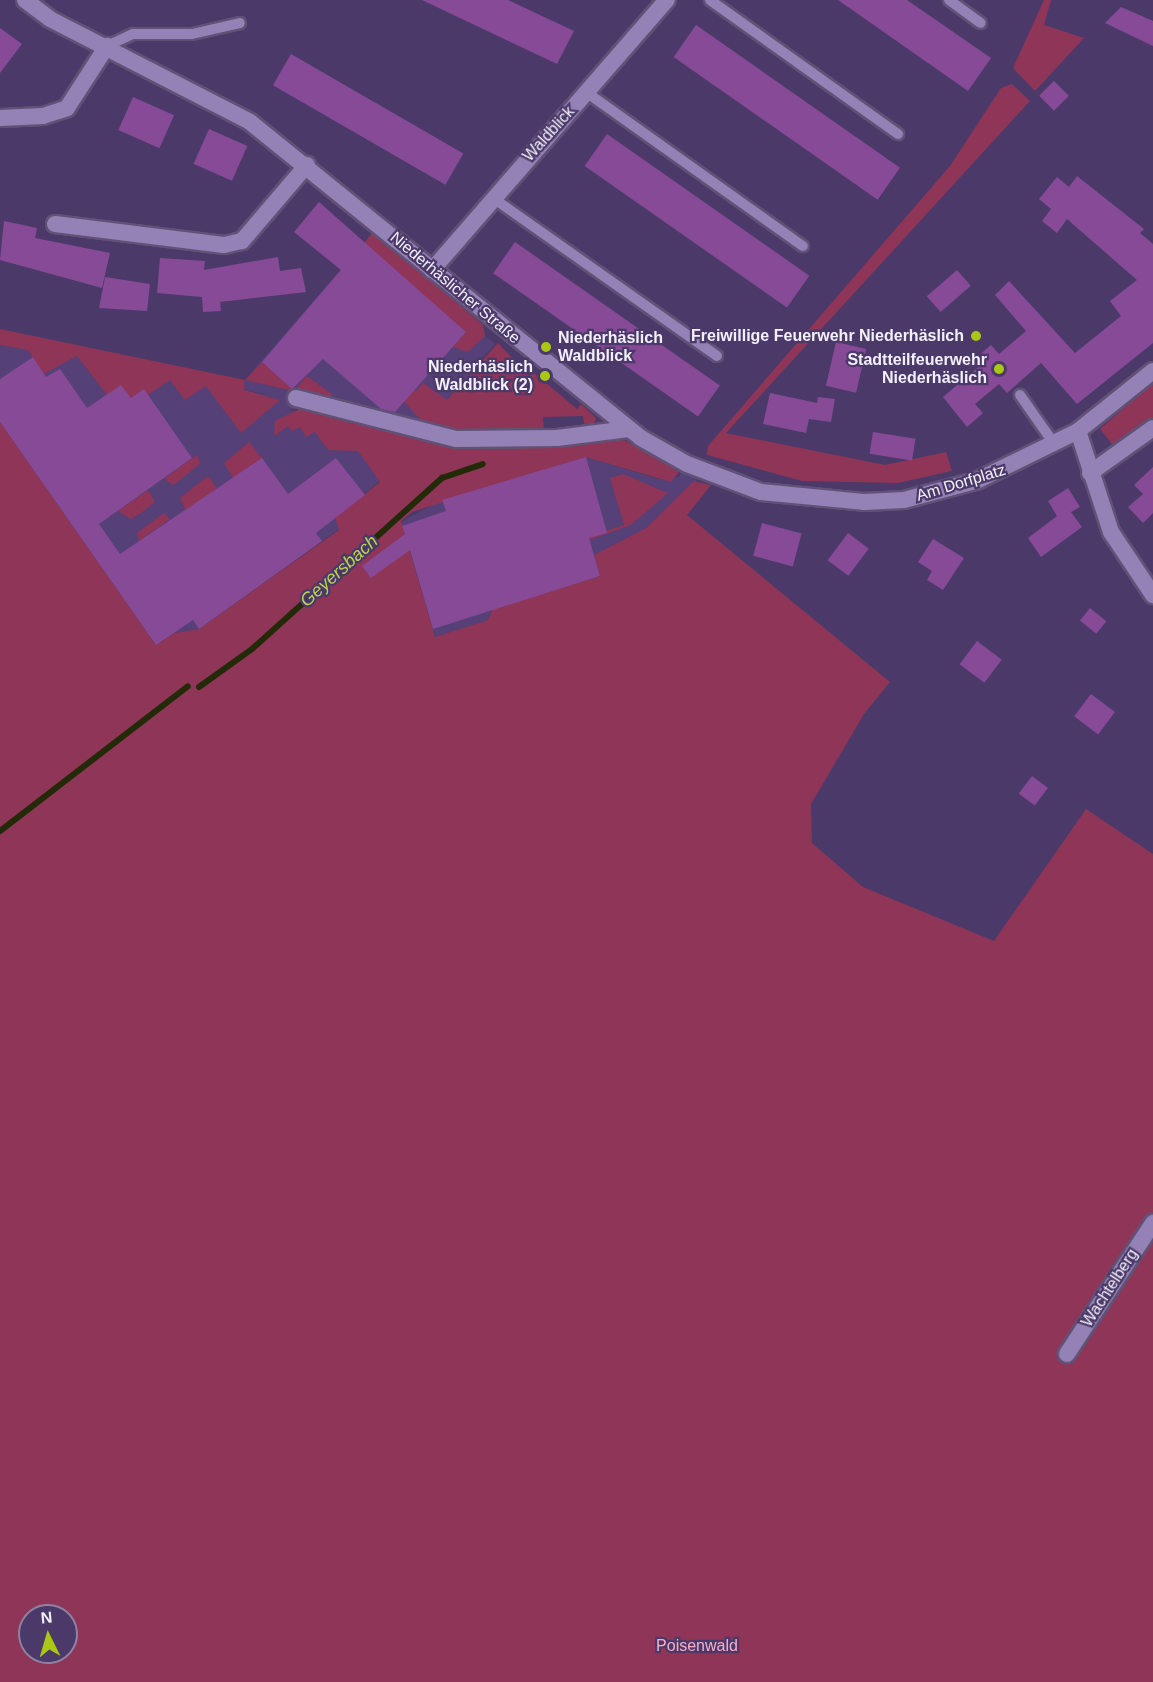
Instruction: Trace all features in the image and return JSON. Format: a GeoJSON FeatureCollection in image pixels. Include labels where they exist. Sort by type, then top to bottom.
{"type":"FeatureCollection","features":[{"type":"Feature","properties":{"kind":"street","name":"Niederhäslicher Straße"},"geometry":{"type":"LineString","coordinates":[[25,0],[50,19],[242,117],[307,165],[628,429],[687,464],[730,481]]}},
{"type":"Feature","properties":{"kind":"street","name":"Waldblick"},"geometry":{"type":"LineString","coordinates":[[432,270],[667,0]]}},
{"type":"Feature","properties":{"kind":"street"},"geometry":{"type":"LineString","coordinates":[[0,118],[43,116],[67,108],[106,46]]}},
{"type":"Feature","properties":{"kind":"street"},"geometry":{"type":"LineString","coordinates":[[55,224],[212,244],[242,242],[307,165]]}},
{"type":"Feature","properties":{"kind":"street","name":"Am Dorfplatz"},"geometry":{"type":"LineString","coordinates":[[730,481],[825,502],[904,500],[976,481],[1055,445],[1078,431],[1153,371]]}},
{"type":"Feature","properties":{"kind":"street"},"geometry":{"type":"LineString","coordinates":[[296,398],[456,439],[557,438],[628,429]]}},
{"type":"Feature","properties":{"kind":"street"},"geometry":{"type":"LineString","coordinates":[[1090,473],[1153,428]]}},
{"type":"Feature","properties":{"kind":"street"},"geometry":{"type":"LineString","coordinates":[[1078,431],[1111,532],[1153,595]]}},
{"type":"Feature","properties":{"kind":"street","name":"Wachtelberg"},"geometry":{"type":"LineString","coordinates":[[1067,1354],[1153,1223]]}},
{"type":"Feature","properties":{"kind":"lane"},"geometry":{"type":"LineString","coordinates":[[710,0],[898,134]]}},
{"type":"Feature","properties":{"kind":"lane"},"geometry":{"type":"LineString","coordinates":[[949,0],[981,23]]}},
{"type":"Feature","properties":{"kind":"lane"},"geometry":{"type":"LineString","coordinates":[[106,46],[133,34],[192,34],[240,23]]}},
{"type":"Feature","properties":{"kind":"lane"},"geometry":{"type":"LineString","coordinates":[[586,92],[803,246]]}},
{"type":"Feature","properties":{"kind":"lane"},"geometry":{"type":"LineString","coordinates":[[493,198],[717,356]]}},
{"type":"Feature","properties":{"kind":"lane"},"geometry":{"type":"LineString","coordinates":[[1020,394],[1055,445]]}},
{"type":"Feature","properties":{"kind":"shaded area"},"geometry":{"type":"Polygon","coordinates":[[[373,232],[483,325],[485,336],[495,344],[472,370],[438,427],[422,421],[413,436],[304,407],[289,410],[372,440],[380,481],[335,518],[339,529],[199,629],[174,633],[156,645],[0,421],[0,345],[28,350],[44,374],[77,356],[107,395],[121,385],[144,389],[170,380],[277,396],[244,390],[245,380],[373,232]]]}},
{"type":"Feature","properties":{"kind":"shaded area"},"geometry":{"type":"Polygon","coordinates":[[[586,457],[658,479],[680,477],[680,471],[698,479],[646,528],[594,555],[600,576],[493,609],[488,620],[435,637],[401,522],[442,500],[586,457]]]}},
{"type":"Feature","properties":{"kind":"green space"},"geometry":{"type":"Polygon","coordinates":[[[1044,0],[1051,0],[1044,25],[1084,38],[1035,91],[1013,68],[1044,0]]]}},
{"type":"Feature","properties":{"kind":"green space"},"geometry":{"type":"Polygon","coordinates":[[[1012,84],[1030,101],[726,433],[885,465],[946,452],[952,471],[898,483],[802,481],[707,455],[708,446],[950,166],[1001,88],[1012,84]]]}},
{"type":"Feature","properties":{"kind":"green space"},"geometry":{"type":"Polygon","coordinates":[[[373,232],[483,325],[485,336],[468,352],[453,347],[466,332],[363,245],[373,232]]]}},
{"type":"Feature","properties":{"kind":"green space"},"geometry":{"type":"Polygon","coordinates":[[[312,303],[416,391],[423,383],[447,400],[498,343],[529,376],[533,372],[577,409],[581,404],[596,418],[594,426],[585,429],[583,416],[543,417],[544,430],[457,432],[422,421],[312,303]]]}},
{"type":"Feature","properties":{"kind":"green space"},"geometry":{"type":"Polygon","coordinates":[[[0,329],[245,380],[244,390],[280,400],[241,433],[206,386],[185,400],[170,380],[148,395],[143,390],[131,398],[107,395],[77,356],[44,374],[28,350],[0,345],[0,329]]]}},
{"type":"Feature","properties":{"kind":"green space"},"geometry":{"type":"Polygon","coordinates":[[[262,362],[294,390],[307,376],[333,395],[330,397],[294,391],[245,380],[262,362]]]}},
{"type":"Feature","properties":{"kind":"green space"},"geometry":{"type":"Polygon","coordinates":[[[1153,383],[1153,420],[1112,444],[1100,429],[1153,383]]]}},
{"type":"Feature","properties":{"kind":"green space","name":"Poisenwald"},"geometry":{"type":"Polygon","coordinates":[[[304,407],[452,446],[624,440],[680,471],[671,482],[586,457],[412,512],[401,521],[435,637],[488,620],[493,609],[600,576],[594,555],[646,528],[694,481],[711,485],[687,515],[890,682],[864,714],[811,804],[812,843],[863,887],[994,941],[1086,809],[1153,854],[1153,1682],[0,1682],[0,422],[156,645],[174,633],[199,629],[339,530],[335,518],[380,482],[358,451],[328,450],[315,432],[306,437],[300,427],[292,431],[288,426],[274,436],[275,421],[304,407]]]}},
{"type":"Feature","properties":{"kind":"green space"},"geometry":{"type":"Polygon","coordinates":[[[249,442],[262,458],[234,479],[224,463],[249,442]]]}},
{"type":"Feature","properties":{"kind":"green space"},"geometry":{"type":"Polygon","coordinates":[[[197,455],[201,463],[174,485],[168,482],[165,478],[197,455]]]}},
{"type":"Feature","properties":{"kind":"green space"},"geometry":{"type":"Polygon","coordinates":[[[623,474],[668,493],[631,525],[581,543],[574,541],[624,525],[610,478],[623,474]]]}},
{"type":"Feature","properties":{"kind":"green space"},"geometry":{"type":"Polygon","coordinates":[[[208,476],[217,488],[186,511],[180,498],[208,476]]]}},
{"type":"Feature","properties":{"kind":"green space"},"geometry":{"type":"Polygon","coordinates":[[[148,490],[155,502],[141,513],[131,519],[118,511],[148,490]]]}},
{"type":"Feature","properties":{"kind":"green space"},"geometry":{"type":"Polygon","coordinates":[[[164,513],[170,519],[139,541],[137,533],[164,513]]]}},
{"type":"Feature","properties":{"kind":"building"},"geometry":{"type":"Polygon","coordinates":[[[422,0],[508,0],[574,31],[557,64],[422,0]]]}},
{"type":"Feature","properties":{"kind":"building"},"geometry":{"type":"Polygon","coordinates":[[[838,0],[907,0],[991,58],[968,91],[838,0]]]}},
{"type":"Feature","properties":{"kind":"building"},"geometry":{"type":"Polygon","coordinates":[[[1121,7],[1153,21],[1153,46],[1105,23],[1121,7]]]}},
{"type":"Feature","properties":{"kind":"building"},"geometry":{"type":"Polygon","coordinates":[[[696,25],[900,168],[878,200],[674,57],[696,25]]]}},
{"type":"Feature","properties":{"kind":"building"},"geometry":{"type":"Polygon","coordinates":[[[0,28],[22,44],[0,73],[0,28]]]}},
{"type":"Feature","properties":{"kind":"building"},"geometry":{"type":"Polygon","coordinates":[[[291,54],[463,154],[445,185],[273,85],[291,54]]]}},
{"type":"Feature","properties":{"kind":"building"},"geometry":{"type":"Polygon","coordinates":[[[1054,81],[1069,96],[1054,111],[1039,96],[1054,81]]]}},
{"type":"Feature","properties":{"kind":"building"},"geometry":{"type":"Polygon","coordinates":[[[133,97],[174,115],[159,148],[118,130],[133,97]]]}},
{"type":"Feature","properties":{"kind":"building"},"geometry":{"type":"Polygon","coordinates":[[[209,129],[247,146],[232,181],[194,164],[209,129]]]}},
{"type":"Feature","properties":{"kind":"building"},"geometry":{"type":"Polygon","coordinates":[[[607,134],[809,276],[787,308],[585,166],[607,134]]]}},
{"type":"Feature","properties":{"kind":"building"},"geometry":{"type":"Polygon","coordinates":[[[1077,176],[1144,229],[1140,233],[1153,244],[1153,343],[1077,404],[1041,363],[1007,393],[999,384],[975,404],[983,413],[967,427],[943,397],[982,364],[976,358],[991,345],[999,354],[1026,331],[995,295],[1009,281],[1075,353],[1121,316],[1110,301],[1137,280],[1067,219],[1057,233],[1042,221],[1051,209],[1039,199],[1057,177],[1069,187],[1077,176]]]}},
{"type":"Feature","properties":{"kind":"building"},"geometry":{"type":"Polygon","coordinates":[[[319,202],[466,332],[395,412],[381,409],[323,359],[292,389],[262,362],[341,270],[294,232],[319,202]]]}},
{"type":"Feature","properties":{"kind":"building"},"geometry":{"type":"Polygon","coordinates":[[[4,221],[37,228],[35,238],[110,253],[102,288],[0,260],[4,221]]]}},
{"type":"Feature","properties":{"kind":"building"},"geometry":{"type":"Polygon","coordinates":[[[515,242],[720,385],[698,417],[493,273],[515,242]]]}},
{"type":"Feature","properties":{"kind":"building"},"geometry":{"type":"Polygon","coordinates":[[[278,257],[280,271],[301,268],[306,292],[220,302],[221,311],[203,312],[202,297],[157,293],[160,258],[205,261],[204,270],[278,257]]]}},
{"type":"Feature","properties":{"kind":"building"},"geometry":{"type":"Polygon","coordinates":[[[957,270],[971,286],[941,312],[927,296],[957,270]]]}},
{"type":"Feature","properties":{"kind":"building"},"geometry":{"type":"Polygon","coordinates":[[[105,277],[150,284],[147,311],[99,308],[105,277]]]}},
{"type":"Feature","properties":{"kind":"building"},"geometry":{"type":"Polygon","coordinates":[[[836,342],[866,349],[856,393],[826,386],[836,342]]]}},
{"type":"Feature","properties":{"kind":"building"},"geometry":{"type":"Polygon","coordinates":[[[33,357],[46,377],[60,369],[87,408],[121,385],[131,398],[144,389],[192,458],[99,524],[120,554],[262,458],[288,494],[336,458],[365,495],[316,533],[322,541],[199,629],[193,620],[156,645],[0,422],[0,379],[33,357]]]}},
{"type":"Feature","properties":{"kind":"building"},"geometry":{"type":"Polygon","coordinates":[[[770,393],[817,403],[818,397],[835,399],[831,422],[809,419],[806,433],[763,424],[770,393]]]}},
{"type":"Feature","properties":{"kind":"building"},"geometry":{"type":"Polygon","coordinates":[[[873,432],[915,439],[912,460],[870,454],[873,432]]]}},
{"type":"Feature","properties":{"kind":"building"},"geometry":{"type":"Polygon","coordinates":[[[586,457],[607,533],[589,538],[600,576],[433,629],[410,550],[371,578],[362,566],[405,534],[402,526],[446,511],[442,500],[586,457]]]}},
{"type":"Feature","properties":{"kind":"building"},"geometry":{"type":"Polygon","coordinates":[[[1153,467],[1153,513],[1143,523],[1128,507],[1143,494],[1134,485],[1153,467]]]}},
{"type":"Feature","properties":{"kind":"building"},"geometry":{"type":"Polygon","coordinates":[[[1068,488],[1080,507],[1071,512],[1082,527],[1041,557],[1028,538],[1057,516],[1048,501],[1068,488]]]}},
{"type":"Feature","properties":{"kind":"building"},"geometry":{"type":"Polygon","coordinates":[[[762,523],[802,534],[793,566],[753,556],[762,523]]]}},
{"type":"Feature","properties":{"kind":"building"},"geometry":{"type":"Polygon","coordinates":[[[848,533],[869,549],[848,576],[828,560],[848,533]]]}},
{"type":"Feature","properties":{"kind":"building"},"geometry":{"type":"Polygon","coordinates":[[[933,539],[964,558],[943,590],[927,580],[932,571],[918,562],[933,539]]]}},
{"type":"Feature","properties":{"kind":"building"},"geometry":{"type":"Polygon","coordinates":[[[1090,608],[1106,621],[1096,634],[1080,620],[1090,608]]]}},
{"type":"Feature","properties":{"kind":"building"},"geometry":{"type":"Polygon","coordinates":[[[977,641],[1002,660],[984,683],[960,664],[977,641]]]}},
{"type":"Feature","properties":{"kind":"building"},"geometry":{"type":"Polygon","coordinates":[[[1091,694],[1115,712],[1098,734],[1074,716],[1091,694]]]}},
{"type":"Feature","properties":{"kind":"building"},"geometry":{"type":"Polygon","coordinates":[[[1032,776],[1048,788],[1035,806],[1019,794],[1032,776]]]}},
{"type":"Feature","properties":{"kind":"waterway","name":"Geyersbach"},"geometry":{"type":"LineString","coordinates":[[199,687],[252,649],[442,478],[483,464]]}},
{"type":"Feature","properties":{"kind":"waterway","name":"Geyersbach"},"geometry":{"type":"LineString","coordinates":[[0,831],[188,686]]}},
{"type":"Feature","properties":{"kind":"place","name":"Freiwillige Feuerwehr Niederhäslich"},"geometry":{"type":"Point","coordinates":[976,336]}},
{"type":"Feature","properties":{"kind":"place","name":"Niederhäslich Waldblick"},"geometry":{"type":"Point","coordinates":[546,347]}},
{"type":"Feature","properties":{"kind":"place","name":"Stadtteilfeuerwehr Niederhäslich"},"geometry":{"type":"Point","coordinates":[999,369]}},
{"type":"Feature","properties":{"kind":"place","name":"Niederhäslich Waldblick (2)"},"geometry":{"type":"Point","coordinates":[545,376]}}]}
